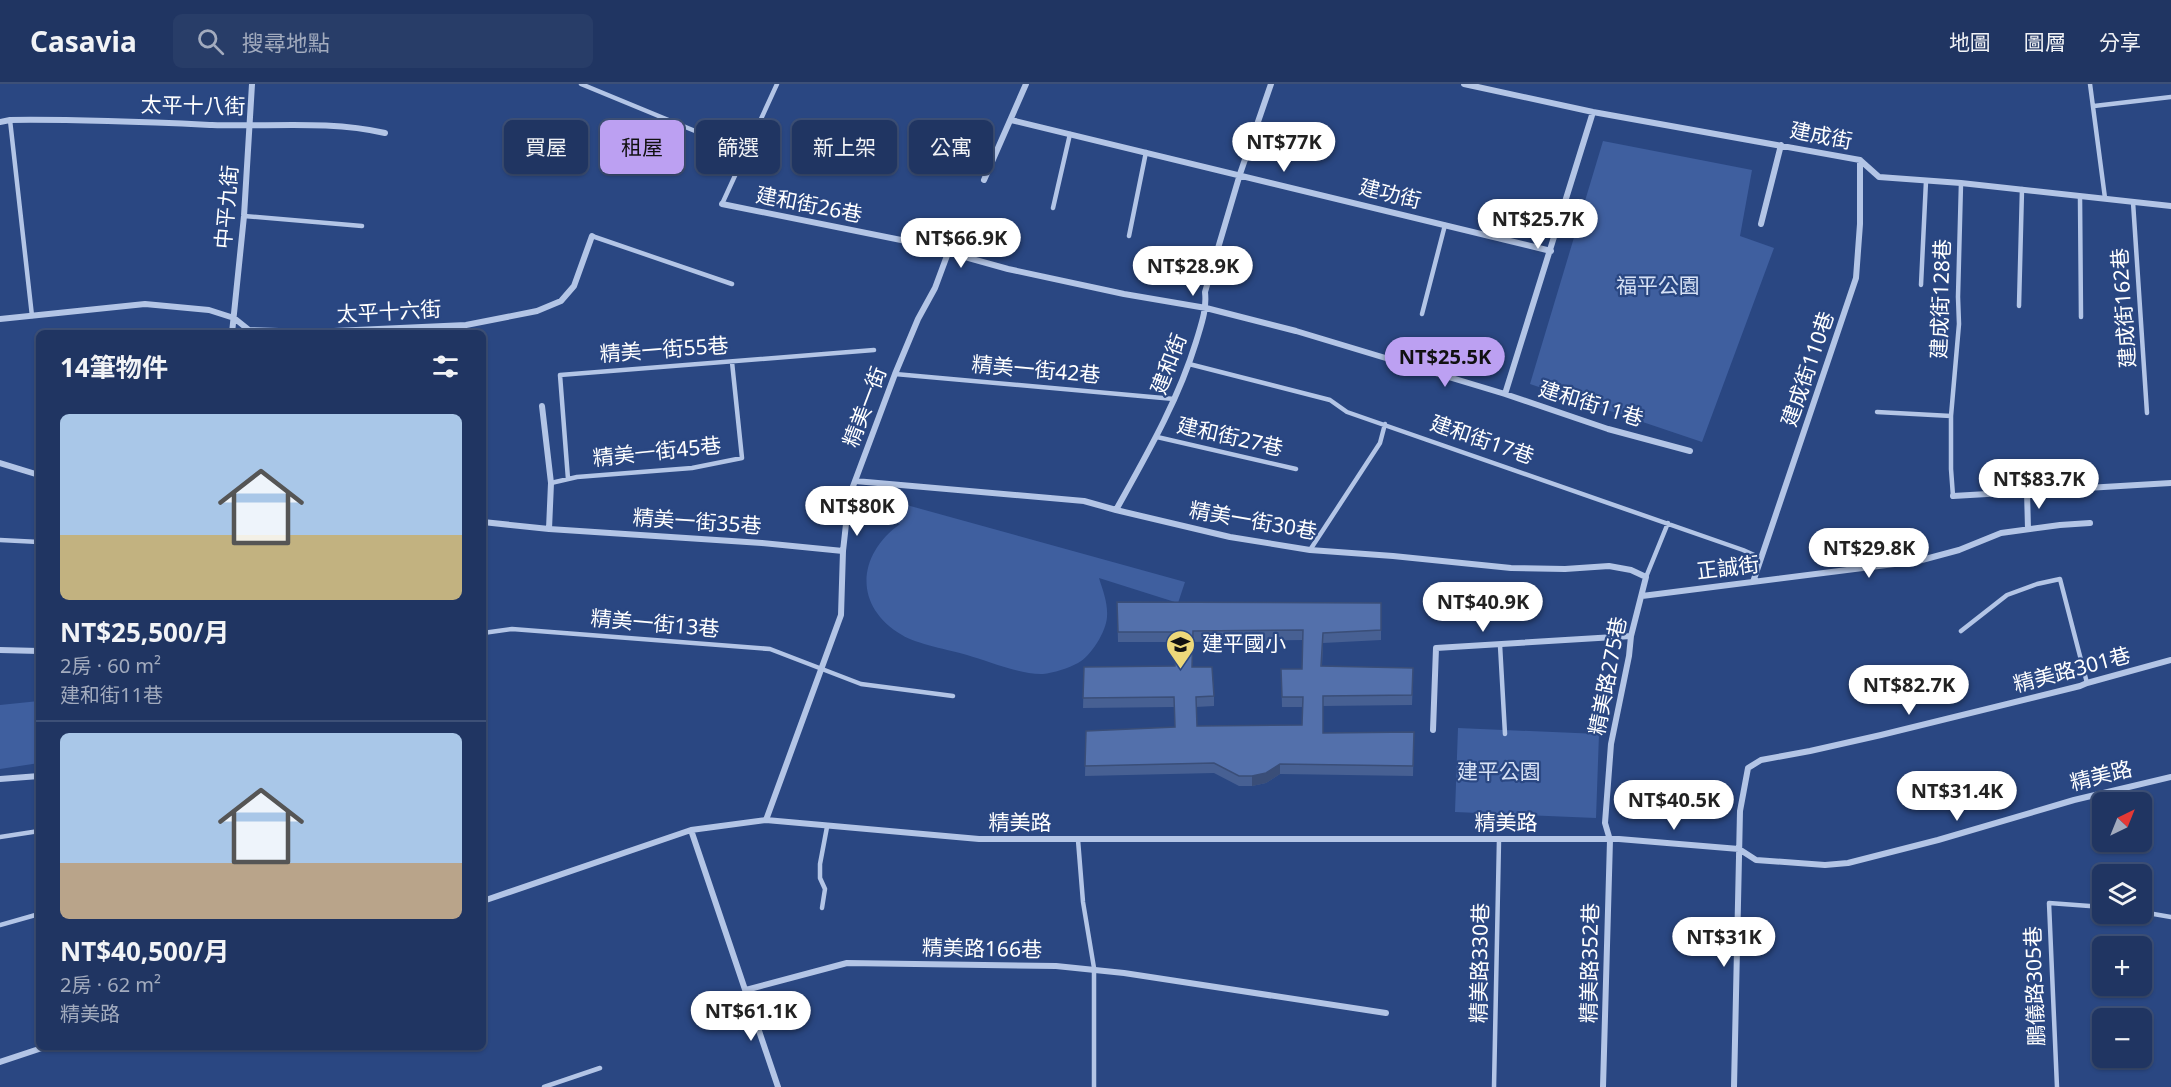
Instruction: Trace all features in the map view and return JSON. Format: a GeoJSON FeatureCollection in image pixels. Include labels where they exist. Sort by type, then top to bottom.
{"type":"FeatureCollection","features":[{"type":"Feature","properties":{"kind":"street","name":"中平九街"},"geometry":{"type":"LineString","coordinates":[[232,330],[244,216],[252,84]]}},
{"type":"Feature","properties":{"kind":"street"},"geometry":{"type":"LineString","coordinates":[[984,180],[1026,84]]}},
{"type":"Feature","properties":{"kind":"street","name":"建和街"},"geometry":{"type":"LineString","coordinates":[[1116,510],[1157,437],[1189,364],[1206,308],[1205,292],[1270,84]]}},
{"type":"Feature","properties":{"kind":"street","name":"建成街"},"geometry":{"type":"LineString","coordinates":[[1464,84],[1593,112],[1860,160],[1879,177],[2022,189],[2171,206]]}},
{"type":"Feature","properties":{"kind":"street"},"geometry":{"type":"LineString","coordinates":[[1505,394],[1593,112]]}},
{"type":"Feature","properties":{"kind":"street","name":"太平十八街"},"geometry":{"type":"LineString","coordinates":[[0,122],[73,119],[214,125],[311,124],[363,128],[386,134]]}},
{"type":"Feature","properties":{"kind":"street","name":"建功街"},"geometry":{"type":"LineString","coordinates":[[1011,120],[1551,251]]}},
{"type":"Feature","properties":{"kind":"street"},"geometry":{"type":"LineString","coordinates":[[1761,224],[1781,145]]}},
{"type":"Feature","properties":{"kind":"street","name":"建成街110巷"},"geometry":{"type":"LineString","coordinates":[[1753,582],[1856,278],[1860,224],[1860,160]]}},
{"type":"Feature","properties":{"kind":"street","name":"建和街26巷"},"geometry":{"type":"LineString","coordinates":[[722,204],[911,242],[1008,269],[1124,294],[1206,308]]}},
{"type":"Feature","properties":{"kind":"street","name":"太平十六街"},"geometry":{"type":"LineString","coordinates":[[356,330],[466,325],[537,311],[561,301],[574,286],[592,236]]}},
{"type":"Feature","properties":{"kind":"street","name":"精美一街"},"geometry":{"type":"LineString","coordinates":[[766,820],[841,615],[843,551],[849,497],[895,374],[918,319],[935,288],[948,253]]}},
{"type":"Feature","properties":{"kind":"street","name":"太平十六街"},"geometry":{"type":"LineString","coordinates":[[0,319],[145,304],[209,310],[234,318],[249,330]]}},
{"type":"Feature","properties":{"kind":"street","name":"建和街11巷"},"geometry":{"type":"LineString","coordinates":[[1206,308],[1296,331],[1505,394],[1608,429],[1690,451]]}},
{"type":"Feature","properties":{"kind":"street"},"geometry":{"type":"LineString","coordinates":[[542,406],[550,483],[549,529]]}},
{"type":"Feature","properties":{"kind":"street"},"geometry":{"type":"LineString","coordinates":[[0,463],[36,474]]}},
{"type":"Feature","properties":{"kind":"street","name":"精美一街30巷"},"geometry":{"type":"LineString","coordinates":[[855,481],[1084,501],[1230,537],[1310,550],[1511,568],[1565,569],[1609,566],[1631,570],[1646,577]]}},
{"type":"Feature","properties":{"kind":"street"},"geometry":{"type":"LineString","coordinates":[[1953,496],[2171,483]]}},
{"type":"Feature","properties":{"kind":"street"},"geometry":{"type":"LineString","coordinates":[[2026,491],[2028,529]]}},
{"type":"Feature","properties":{"kind":"street","name":"精美一街35巷"},"geometry":{"type":"LineString","coordinates":[[486,522],[843,551]]}},
{"type":"Feature","properties":{"kind":"street","name":"正誠街"},"geometry":{"type":"LineString","coordinates":[[1642,596],[1918,561],[1959,550],[2001,533],[2090,523]]}},
{"type":"Feature","properties":{"kind":"street","name":"精美路275巷"},"geometry":{"type":"LineString","coordinates":[[1610,840],[1605,823],[1611,744],[1631,636],[1646,577]]}},
{"type":"Feature","properties":{"kind":"street"},"geometry":{"type":"LineString","coordinates":[[1433,730],[1436,648],[1631,636]]}},
{"type":"Feature","properties":{"kind":"street"},"geometry":{"type":"LineString","coordinates":[[0,650],[36,651]]}},
{"type":"Feature","properties":{"kind":"street","name":"精美路301巷"},"geometry":{"type":"LineString","coordinates":[[1739,849],[1740,811],[1748,768],[1761,760],[1810,752],[1892,733],[2080,686],[2171,660]]}},
{"type":"Feature","properties":{"kind":"street"},"geometry":{"type":"LineString","coordinates":[[0,779],[36,776]]}},
{"type":"Feature","properties":{"kind":"street","name":"精美路"},"geometry":{"type":"LineString","coordinates":[[486,900],[691,830],[766,820],[979,839],[1610,840],[1739,849],[1756,860],[1825,865],[1848,863],[1938,840],[2074,800],[2171,777]]}},
{"type":"Feature","properties":{"kind":"street"},"geometry":{"type":"LineString","coordinates":[[691,830],[778,1087]]}},
{"type":"Feature","properties":{"kind":"street","name":"精美路352巷"},"geometry":{"type":"LineString","coordinates":[[1604,1087],[1610,840]]}},
{"type":"Feature","properties":{"kind":"street"},"geometry":{"type":"LineString","coordinates":[[1734,1087],[1739,849]]}},
{"type":"Feature","properties":{"kind":"street","name":"精美路166巷"},"geometry":{"type":"LineString","coordinates":[[746,990],[847,963],[1094,968],[1386,1014]]}},
{"type":"Feature","properties":{"kind":"street"},"geometry":{"type":"LineString","coordinates":[[0,1062],[36,1050]]}},
{"type":"Feature","properties":{"kind":"lane"},"geometry":{"type":"LineString","coordinates":[[581,84],[696,131]]}},
{"type":"Feature","properties":{"kind":"lane"},"geometry":{"type":"LineString","coordinates":[[761,120],[777,84]]}},
{"type":"Feature","properties":{"kind":"lane"},"geometry":{"type":"LineString","coordinates":[[2090,84],[2105,198]]}},
{"type":"Feature","properties":{"kind":"lane"},"geometry":{"type":"LineString","coordinates":[[2094,106],[2171,97]]}},
{"type":"Feature","properties":{"kind":"lane"},"geometry":{"type":"LineString","coordinates":[[10,120],[32,316]]}},
{"type":"Feature","properties":{"kind":"lane"},"geometry":{"type":"LineString","coordinates":[[1053,208],[1070,134]]}},
{"type":"Feature","properties":{"kind":"lane"},"geometry":{"type":"LineString","coordinates":[[1129,236],[1146,152]]}},
{"type":"Feature","properties":{"kind":"lane"},"geometry":{"type":"LineString","coordinates":[[722,204],[736,174]]}},
{"type":"Feature","properties":{"kind":"lane"},"geometry":{"type":"LineString","coordinates":[[1921,285],[1926,181]]}},
{"type":"Feature","properties":{"kind":"lane","name":"建成街128巷"},"geometry":{"type":"LineString","coordinates":[[1953,496],[1951,416],[1959,324],[1961,183]]}},
{"type":"Feature","properties":{"kind":"lane"},"geometry":{"type":"LineString","coordinates":[[2019,306],[2022,189]]}},
{"type":"Feature","properties":{"kind":"lane"},"geometry":{"type":"LineString","coordinates":[[2080,196],[2081,317]]}},
{"type":"Feature","properties":{"kind":"lane","name":"建成街162巷"},"geometry":{"type":"LineString","coordinates":[[2133,202],[2147,413]]}},
{"type":"Feature","properties":{"kind":"lane"},"geometry":{"type":"LineString","coordinates":[[244,216],[362,226]]}},
{"type":"Feature","properties":{"kind":"lane"},"geometry":{"type":"LineString","coordinates":[[1422,314],[1445,225]]}},
{"type":"Feature","properties":{"kind":"lane","name":"太平十六街"},"geometry":{"type":"LineString","coordinates":[[592,236],[732,285]]}},
{"type":"Feature","properties":{"kind":"lane","name":"精美一街55巷"},"geometry":{"type":"LineString","coordinates":[[568,479],[560,375],[874,350]]}},
{"type":"Feature","properties":{"kind":"lane","name":"精美一街45巷"},"geometry":{"type":"LineString","coordinates":[[550,483],[568,479],[692,468],[742,458],[732,362]]}},
{"type":"Feature","properties":{"kind":"lane","name":"建和街17巷"},"geometry":{"type":"LineString","coordinates":[[1189,364],[1330,400],[1347,412],[1668,523],[1761,558]]}},
{"type":"Feature","properties":{"kind":"lane","name":"精美一街42巷"},"geometry":{"type":"LineString","coordinates":[[895,374],[1173,399]]}},
{"type":"Feature","properties":{"kind":"lane"},"geometry":{"type":"LineString","coordinates":[[1876,412],[1951,416]]}},
{"type":"Feature","properties":{"kind":"lane"},"geometry":{"type":"LineString","coordinates":[[1310,550],[1380,443],[1385,424]]}},
{"type":"Feature","properties":{"kind":"lane","name":"建和街27巷"},"geometry":{"type":"LineString","coordinates":[[1157,437],[1296,469]]}},
{"type":"Feature","properties":{"kind":"lane","name":"精美路275巷"},"geometry":{"type":"LineString","coordinates":[[1646,577],[1668,523]]}},
{"type":"Feature","properties":{"kind":"lane"},"geometry":{"type":"LineString","coordinates":[[0,540],[36,542]]}},
{"type":"Feature","properties":{"kind":"lane"},"geometry":{"type":"LineString","coordinates":[[1960,631],[2007,595],[2037,584],[2060,579],[2087,683]]}},
{"type":"Feature","properties":{"kind":"lane","name":"精美一街13巷"},"geometry":{"type":"LineString","coordinates":[[486,633],[512,629],[770,649],[861,684],[953,696]]}},
{"type":"Feature","properties":{"kind":"lane"},"geometry":{"type":"LineString","coordinates":[[1500,645],[1505,734]]}},
{"type":"Feature","properties":{"kind":"lane"},"geometry":{"type":"LineString","coordinates":[[822,908],[825,890],[820,878],[820,864],[827,826]]}},
{"type":"Feature","properties":{"kind":"lane"},"geometry":{"type":"LineString","coordinates":[[0,837],[36,831]]}},
{"type":"Feature","properties":{"kind":"lane"},"geometry":{"type":"LineString","coordinates":[[1078,840],[1083,902],[1094,968],[1094,1087]]}},
{"type":"Feature","properties":{"kind":"lane","name":"精美路330巷"},"geometry":{"type":"LineString","coordinates":[[1494,1087],[1499,840]]}},
{"type":"Feature","properties":{"kind":"lane","name":"鵬儀路305巷"},"geometry":{"type":"LineString","coordinates":[[2057,1087],[2049,903],[2092,905]]}},
{"type":"Feature","properties":{"kind":"lane"},"geometry":{"type":"LineString","coordinates":[[2152,913],[2171,916]]}},
{"type":"Feature","properties":{"kind":"lane"},"geometry":{"type":"LineString","coordinates":[[0,925],[36,915]]}},
{"type":"Feature","properties":{"kind":"lane"},"geometry":{"type":"LineString","coordinates":[[544,1087],[600,1068]]}},
{"type":"Feature","properties":{"kind":"green space","name":"福平公園"},"geometry":{"type":"Polygon","coordinates":[[[1603,141],[1752,170],[1740,236],[1774,248],[1702,442],[1530,384],[1603,141]]]}},
{"type":"Feature","properties":{"kind":"green space"},"geometry":{"type":"Polygon","coordinates":[[[885,499],[1185,582],[1178,603],[1099,578],[1106,602],[1107,617],[1101,636],[1088,655],[1074,665],[1051,673],[1034,674],[1015,670],[908,638],[886,623],[875,610],[868,595],[869,565],[875,550],[900,524],[880,517],[885,499]]]}},
{"type":"Feature","properties":{"kind":"green space"},"geometry":{"type":"Polygon","coordinates":[[[36,701],[36,763],[0,769],[0,705],[36,701]]]}},
{"type":"Feature","properties":{"kind":"green space","name":"建平公園"},"geometry":{"type":"Polygon","coordinates":[[[1458,728],[1599,734],[1596,818],[1455,812],[1458,728]]]}},
{"type":"Feature","properties":{"kind":"building"},"geometry":{"type":"Polygon","coordinates":[[[1117,602],[1381,603],[1381,630],[1323,633],[1321,666],[1413,668],[1412,695],[1323,696],[1323,733],[1414,732],[1413,766],[1280,764],[1266,773],[1239,776],[1214,763],[1085,766],[1086,731],[1175,727],[1174,697],[1083,698],[1084,667],[1175,666],[1176,632],[1118,632],[1117,602]],[[1303,630],[1193,631],[1192,667],[1212,667],[1214,696],[1196,697],[1197,726],[1302,725],[1303,697],[1282,697],[1281,669],[1302,669],[1303,630]]]}},
{"type":"Feature","properties":{"kind":"place","name":"建平國小"},"geometry":{"type":"Point","coordinates":[1181,670]}}]}
